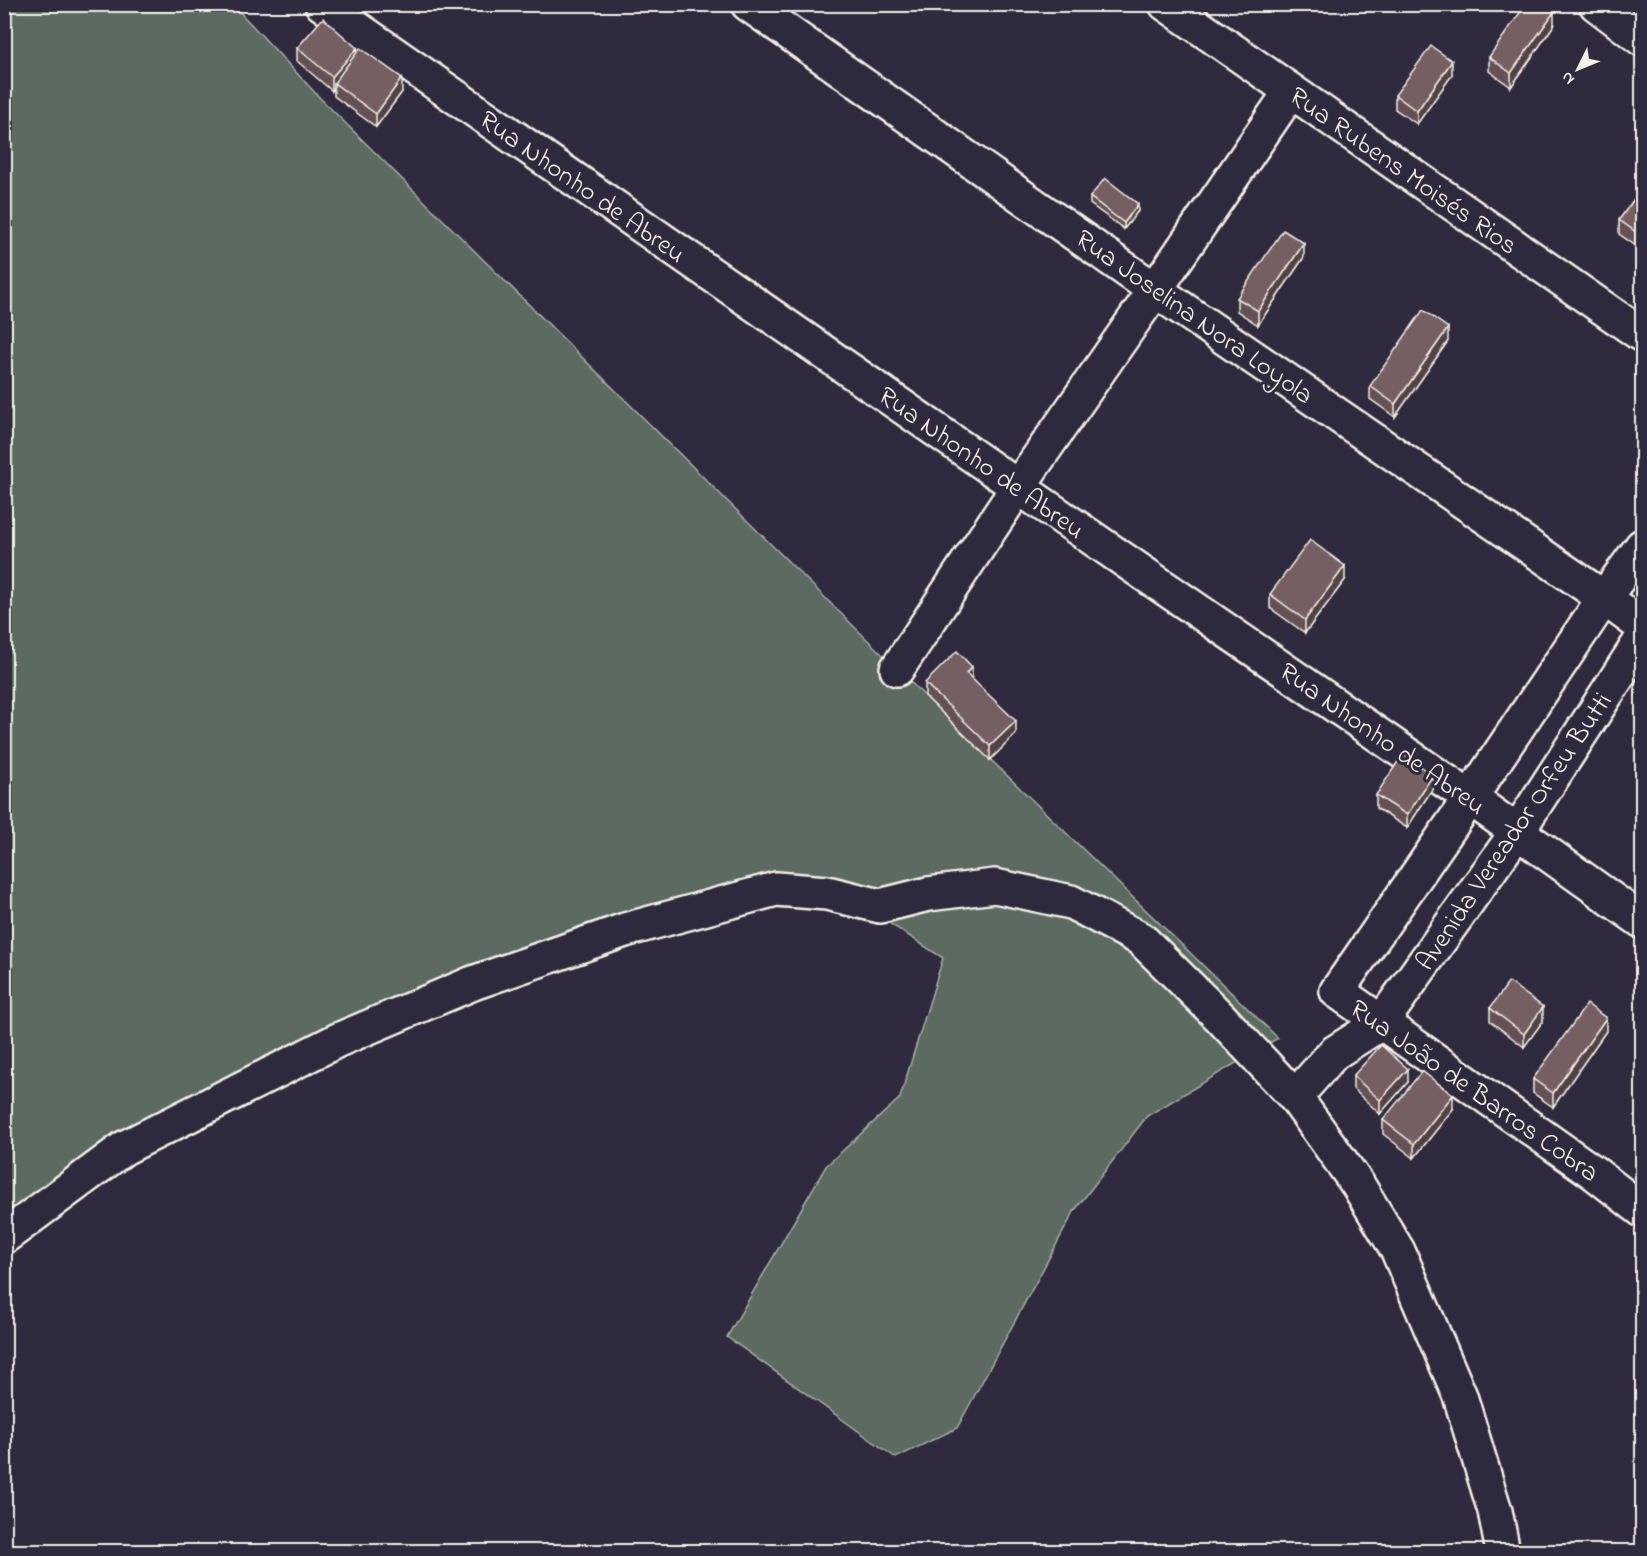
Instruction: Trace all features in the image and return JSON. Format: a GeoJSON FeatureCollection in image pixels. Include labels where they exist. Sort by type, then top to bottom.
{"type":"FeatureCollection","features":[{"type":"Feature","properties":{"kind":"street","name":"Rua Nhonho de Abreu"},"geometry":{"type":"LineString","coordinates":[[322,4],[1470,798],[1642,921]]}},
{"type":"Feature","properties":{"kind":"street","name":"Rua Joselina Nora Loyola"},"geometry":{"type":"LineString","coordinates":[[748,4],[1155,290],[1604,598],[1642,627]]}},
{"type":"Feature","properties":{"kind":"street","name":"Rua Rubens Moisés Rios"},"geometry":{"type":"LineString","coordinates":[[1166,4],[1642,335]]}},
{"type":"Feature","properties":{"kind":"street"},"geometry":{"type":"LineString","coordinates":[[1596,4],[1642,39]]}},
{"type":"Feature","properties":{"kind":"street"},"geometry":{"type":"LineString","coordinates":[[897,669],[1018,487],[1291,91]]}},
{"type":"Feature","properties":{"kind":"street","name":"Avenida Vereador Orfeu Butti"},"geometry":{"type":"LineString","coordinates":[[1337,991],[1604,598],[1642,546]]}},
{"type":"Feature","properties":{"kind":"street","name":"Avenida Vereador Orfeu Butti"},"geometry":{"type":"LineString","coordinates":[[1381,1023],[1517,832],[1642,639]]}},
{"type":"Feature","properties":{"kind":"street"},"geometry":{"type":"LineString","coordinates":[[4,1237],[124,1148],[339,1040],[494,975],[625,930],[776,889],[827,893],[880,906],[928,894],[995,886],[1071,902],[1141,939],[1221,1017],[1294,1097],[1358,1185],[1398,1251],[1460,1396],[1495,1511],[1503,1551]]}},
{"type":"Feature","properties":{"kind":"street"},"geometry":{"type":"LineString","coordinates":[[1334,1053],[1337,991]]}},
{"type":"Feature","properties":{"kind":"street","name":"Rua João de Barros Cobra"},"geometry":{"type":"LineString","coordinates":[[1337,991],[1593,1172],[1642,1210]]}},
{"type":"Feature","properties":{"kind":"street"},"geometry":{"type":"LineString","coordinates":[[1294,1097],[1334,1053],[1381,1023]]}},
{"type":"Feature","properties":{"kind":"green space"},"geometry":{"type":"Polygon","coordinates":[[[5,5],[233,5],[320,98],[897,669],[1278,1038],[1147,1116],[1075,1210],[957,1428],[896,1458],[727,1337],[826,1166],[900,1098],[943,958],[880,917],[778,898],[487,987],[129,1161],[25,1239],[5,1261],[5,5]]]}},
{"type":"Feature","properties":{"kind":"building"},"geometry":{"type":"Polygon","coordinates":[[[1526,4],[1544,4],[1554,12],[1511,73],[1489,57],[1526,4]]]}},
{"type":"Feature","properties":{"kind":"building"},"geometry":{"type":"Polygon","coordinates":[[[323,18],[357,48],[332,77],[297,48],[323,18]]]}},
{"type":"Feature","properties":{"kind":"building"},"geometry":{"type":"Polygon","coordinates":[[[1431,46],[1452,61],[1417,111],[1395,95],[1431,46]]]}},
{"type":"Feature","properties":{"kind":"building"},"geometry":{"type":"Polygon","coordinates":[[[360,48],[402,78],[376,114],[334,83],[360,48]]]}},
{"type":"Feature","properties":{"kind":"building"},"geometry":{"type":"Polygon","coordinates":[[[1105,178],[1138,204],[1124,223],[1090,197],[1105,178]]]}},
{"type":"Feature","properties":{"kind":"building"},"geometry":{"type":"Polygon","coordinates":[[[1642,188],[1642,223],[1636,232],[1619,220],[1642,188]]]}},
{"type":"Feature","properties":{"kind":"building"},"geometry":{"type":"Polygon","coordinates":[[[1283,230],[1304,243],[1258,311],[1237,298],[1283,230]]]}},
{"type":"Feature","properties":{"kind":"building"},"geometry":{"type":"Polygon","coordinates":[[[1423,310],[1448,328],[1395,404],[1370,386],[1423,310]]]}},
{"type":"Feature","properties":{"kind":"building"},"geometry":{"type":"Polygon","coordinates":[[[1310,540],[1345,566],[1305,620],[1270,594],[1310,540]]]}},
{"type":"Feature","properties":{"kind":"building"},"geometry":{"type":"Polygon","coordinates":[[[957,651],[972,667],[966,673],[1016,721],[990,746],[925,683],[957,651]]]}},
{"type":"Feature","properties":{"kind":"building"},"geometry":{"type":"Polygon","coordinates":[[[1403,754],[1433,775],[1407,815],[1376,795],[1403,754]]]}},
{"type":"Feature","properties":{"kind":"building"},"geometry":{"type":"Polygon","coordinates":[[[1509,982],[1543,1007],[1524,1034],[1490,1008],[1509,982]]]}},
{"type":"Feature","properties":{"kind":"building"},"geometry":{"type":"Polygon","coordinates":[[[1587,1004],[1606,1018],[1553,1093],[1533,1079],[1587,1004]]]}},
{"type":"Feature","properties":{"kind":"building"},"geometry":{"type":"Polygon","coordinates":[[[1381,1045],[1408,1069],[1380,1100],[1353,1076],[1381,1045]]]}},
{"type":"Feature","properties":{"kind":"building"},"geometry":{"type":"Polygon","coordinates":[[[1422,1071],[1453,1095],[1414,1144],[1383,1120],[1422,1071]]]}}]}
